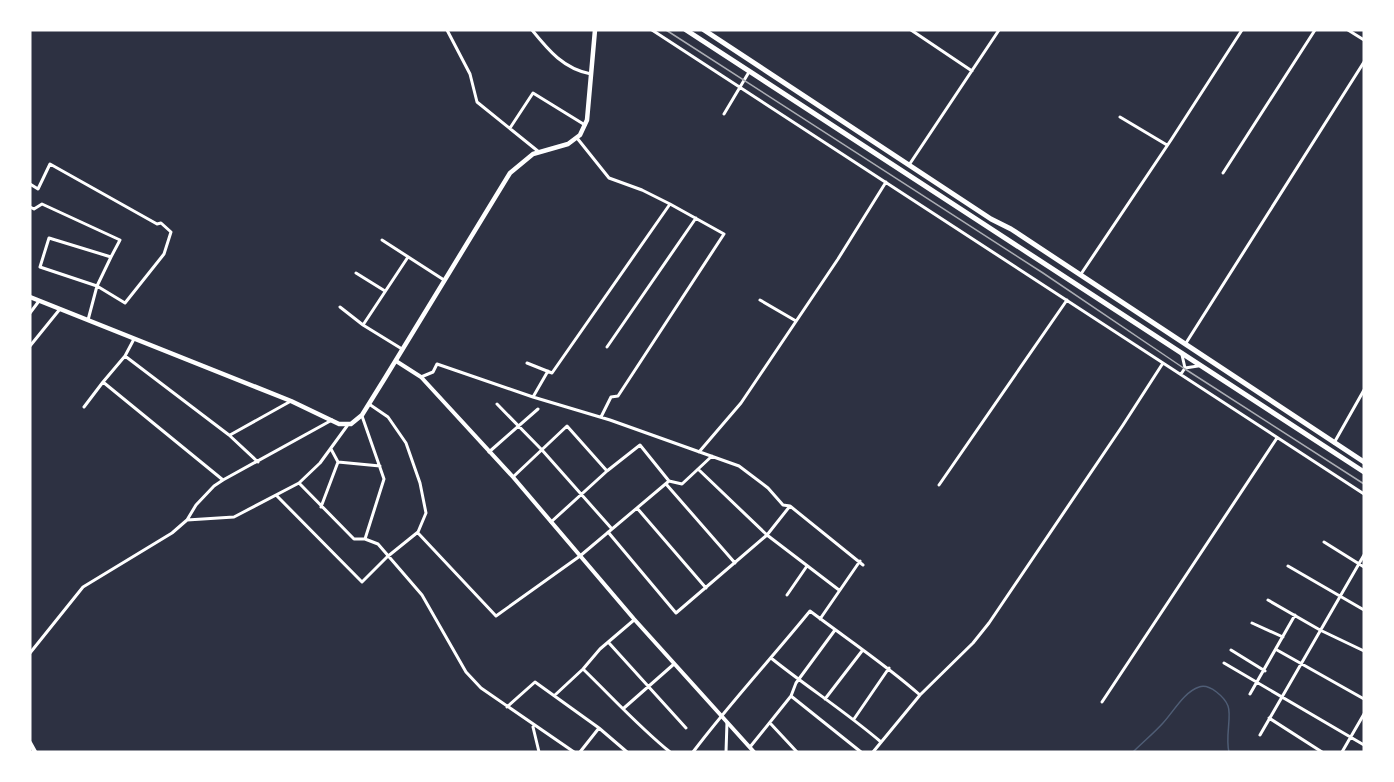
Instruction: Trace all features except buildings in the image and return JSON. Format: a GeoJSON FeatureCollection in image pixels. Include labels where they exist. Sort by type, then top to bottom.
{"type":"FeatureCollection","features":[{"type":"Feature","properties":{"kind":"main road"},"geometry":{"type":"LineString","coordinates":[[30,297],[291,401],[347,426],[362,415],[507,177],[524,160],[539,152],[568,144],[577,138],[585,125],[595,30]]}},
{"type":"Feature","properties":{"kind":"main road"},"geometry":{"type":"LineString","coordinates":[[686,30],[1364,472]]}},
{"type":"Feature","properties":{"kind":"main road"},"geometry":{"type":"LineString","coordinates":[[704,30],[1186,343],[1364,462]]}},
{"type":"Feature","properties":{"kind":"main road"},"geometry":{"type":"LineString","coordinates":[[30,743],[35,752]]}},
{"type":"Feature","properties":{"kind":"street"},"geometry":{"type":"LineString","coordinates":[[447,30],[470,74],[477,102],[539,152]]}},
{"type":"Feature","properties":{"kind":"street"},"geometry":{"type":"LineString","coordinates":[[532,30],[560,61],[572,70],[591,74]]}},
{"type":"Feature","properties":{"kind":"street"},"geometry":{"type":"LineString","coordinates":[[652,30],[1364,494]]}},
{"type":"Feature","properties":{"kind":"street"},"geometry":{"type":"LineString","coordinates":[[911,30],[972,71]]}},
{"type":"Feature","properties":{"kind":"street"},"geometry":{"type":"LineString","coordinates":[[909,165],[999,30]]}},
{"type":"Feature","properties":{"kind":"street"},"geometry":{"type":"LineString","coordinates":[[1080,274],[1242,30]]}},
{"type":"Feature","properties":{"kind":"street"},"geometry":{"type":"LineString","coordinates":[[1223,173],[1316,30]]}},
{"type":"Feature","properties":{"kind":"street"},"geometry":{"type":"LineString","coordinates":[[1348,30],[1364,40]]}},
{"type":"Feature","properties":{"kind":"street"},"geometry":{"type":"LineString","coordinates":[[1186,343],[1364,62]]}},
{"type":"Feature","properties":{"kind":"street"},"geometry":{"type":"LineString","coordinates":[[724,114],[750,70]]}},
{"type":"Feature","properties":{"kind":"street"},"geometry":{"type":"LineString","coordinates":[[510,128],[533,93],[585,125]]}},
{"type":"Feature","properties":{"kind":"street"},"geometry":{"type":"LineString","coordinates":[[1119,117],[1167,146]]}},
{"type":"Feature","properties":{"kind":"street"},"geometry":{"type":"LineString","coordinates":[[577,138],[609,178],[642,190],[670,204],[723,233],[724,236],[618,396],[611,397],[600,417]]}},
{"type":"Feature","properties":{"kind":"street"},"geometry":{"type":"LineString","coordinates":[[30,184],[38,189],[50,164],[156,224],[161,223],[171,232],[164,254],[125,303],[97,286],[40,267],[49,238],[111,257]]}},
{"type":"Feature","properties":{"kind":"street"},"geometry":{"type":"LineString","coordinates":[[699,452],[741,403],[838,259],[886,182]]}},
{"type":"Feature","properties":{"kind":"street"},"geometry":{"type":"LineString","coordinates":[[30,207],[34,209],[42,204],[120,240],[97,286],[88,320]]}},
{"type":"Feature","properties":{"kind":"street"},"geometry":{"type":"LineString","coordinates":[[527,363],[552,373],[670,204]]}},
{"type":"Feature","properties":{"kind":"street"},"geometry":{"type":"LineString","coordinates":[[607,347],[696,218]]}},
{"type":"Feature","properties":{"kind":"street"},"geometry":{"type":"LineString","coordinates":[[382,240],[444,280]]}},
{"type":"Feature","properties":{"kind":"street"},"geometry":{"type":"LineString","coordinates":[[363,325],[408,257]]}},
{"type":"Feature","properties":{"kind":"street"},"geometry":{"type":"LineString","coordinates":[[356,273],[385,292]]}},
{"type":"Feature","properties":{"kind":"street"},"geometry":{"type":"LineString","coordinates":[[760,300],[796,321]]}},
{"type":"Feature","properties":{"kind":"street"},"geometry":{"type":"LineString","coordinates":[[939,485],[1066,300]]}},
{"type":"Feature","properties":{"kind":"street"},"geometry":{"type":"LineString","coordinates":[[30,313],[39,301]]}},
{"type":"Feature","properties":{"kind":"street"},"geometry":{"type":"LineString","coordinates":[[340,308],[402,349]]}},
{"type":"Feature","properties":{"kind":"street"},"geometry":{"type":"LineString","coordinates":[[30,346],[60,309]]}},
{"type":"Feature","properties":{"kind":"street"},"geometry":{"type":"LineString","coordinates":[[84,407],[125,356],[134,339]]}},
{"type":"Feature","properties":{"kind":"street"},"geometry":{"type":"LineString","coordinates":[[1179,352],[1184,358],[1185,368],[1181,374]]}},
{"type":"Feature","properties":{"kind":"street"},"geometry":{"type":"LineString","coordinates":[[125,356],[229,435],[258,462]]}},
{"type":"Feature","properties":{"kind":"street"},"geometry":{"type":"LineString","coordinates":[[396,361],[421,377],[513,477],[634,619],[754,752]]}},
{"type":"Feature","properties":{"kind":"street"},"geometry":{"type":"LineString","coordinates":[[873,752],[920,695],[973,643],[994,616],[1163,363]]}},
{"type":"Feature","properties":{"kind":"street"},"geometry":{"type":"LineString","coordinates":[[421,377],[433,372],[437,364],[600,417],[739,466],[768,488],[783,505],[790,506],[862,563],[839,590],[820,619]]}},
{"type":"Feature","properties":{"kind":"street"},"geometry":{"type":"LineString","coordinates":[[1185,368],[1200,366]]}},
{"type":"Feature","properties":{"kind":"street"},"geometry":{"type":"LineString","coordinates":[[534,397],[548,371]]}},
{"type":"Feature","properties":{"kind":"street"},"geometry":{"type":"LineString","coordinates":[[103,382],[223,480]]}},
{"type":"Feature","properties":{"kind":"street"},"geometry":{"type":"LineString","coordinates":[[1334,443],[1364,390]]}},
{"type":"Feature","properties":{"kind":"street"},"geometry":{"type":"LineString","coordinates":[[229,435],[291,401]]}},
{"type":"Feature","properties":{"kind":"street"},"geometry":{"type":"LineString","coordinates":[[277,496],[362,582],[387,557],[418,532],[426,513],[420,483],[406,443],[388,417],[369,404]]}},
{"type":"Feature","properties":{"kind":"street"},"geometry":{"type":"LineString","coordinates":[[497,404],[520,425],[581,494],[676,613],[767,535],[790,506]]}},
{"type":"Feature","properties":{"kind":"street"},"geometry":{"type":"LineString","coordinates":[[489,453],[538,409]]}},
{"type":"Feature","properties":{"kind":"street"},"geometry":{"type":"LineString","coordinates":[[362,415],[384,479],[365,539]]}},
{"type":"Feature","properties":{"kind":"street"},"geometry":{"type":"LineString","coordinates":[[30,653],[83,587],[172,533],[187,520],[196,505],[214,486],[332,420]]}},
{"type":"Feature","properties":{"kind":"street"},"geometry":{"type":"LineString","coordinates":[[187,520],[234,517],[277,496],[299,483],[320,463],[347,426]]}},
{"type":"Feature","properties":{"kind":"street"},"geometry":{"type":"LineString","coordinates":[[513,477],[567,426],[607,471]]}},
{"type":"Feature","properties":{"kind":"street"},"geometry":{"type":"LineString","coordinates":[[1102,702],[1277,438]]}},
{"type":"Feature","properties":{"kind":"street"},"geometry":{"type":"LineString","coordinates":[[551,522],[607,471],[640,445],[735,563]]}},
{"type":"Feature","properties":{"kind":"street"},"geometry":{"type":"LineString","coordinates":[[321,507],[338,462],[331,449]]}},
{"type":"Feature","properties":{"kind":"street"},"geometry":{"type":"LineString","coordinates":[[418,532],[496,616],[580,556],[668,482],[682,484],[712,456]]}},
{"type":"Feature","properties":{"kind":"street"},"geometry":{"type":"LineString","coordinates":[[338,462],[380,466]]}},
{"type":"Feature","properties":{"kind":"street"},"geometry":{"type":"LineString","coordinates":[[698,469],[767,535],[839,590]]}},
{"type":"Feature","properties":{"kind":"street"},"geometry":{"type":"LineString","coordinates":[[299,483],[354,539],[365,539],[378,544],[422,595],[466,672],[481,688],[574,752]]}},
{"type":"Feature","properties":{"kind":"street"},"geometry":{"type":"LineString","coordinates":[[637,508],[706,588]]}},
{"type":"Feature","properties":{"kind":"street"},"geometry":{"type":"LineString","coordinates":[[1324,542],[1364,567]]}},
{"type":"Feature","properties":{"kind":"street"},"geometry":{"type":"LineString","coordinates":[[1260,735],[1364,555]]}},
{"type":"Feature","properties":{"kind":"street"},"geometry":{"type":"LineString","coordinates":[[787,595],[807,566]]}},
{"type":"Feature","properties":{"kind":"street"},"geometry":{"type":"LineString","coordinates":[[1288,566],[1364,610]]}},
{"type":"Feature","properties":{"kind":"street"},"geometry":{"type":"LineString","coordinates":[[1268,600],[1320,630],[1364,651]]}},
{"type":"Feature","properties":{"kind":"street"},"geometry":{"type":"LineString","coordinates":[[693,752],[720,716],[810,611],[862,651],[889,668],[920,695]]}},
{"type":"Feature","properties":{"kind":"street"},"geometry":{"type":"LineString","coordinates":[[1250,694],[1295,615]]}},
{"type":"Feature","properties":{"kind":"street"},"geometry":{"type":"LineString","coordinates":[[555,695],[583,669],[600,649],[634,619]]}},
{"type":"Feature","properties":{"kind":"street"},"geometry":{"type":"LineString","coordinates":[[1252,623],[1283,637]]}},
{"type":"Feature","properties":{"kind":"street"},"geometry":{"type":"LineString","coordinates":[[749,748],[791,696],[798,680],[835,630]]}},
{"type":"Feature","properties":{"kind":"street"},"geometry":{"type":"LineString","coordinates":[[609,643],[686,728]]}},
{"type":"Feature","properties":{"kind":"street"},"geometry":{"type":"LineString","coordinates":[[1231,650],[1265,671]]}},
{"type":"Feature","properties":{"kind":"street"},"geometry":{"type":"LineString","coordinates":[[1277,650],[1364,699]]}},
{"type":"Feature","properties":{"kind":"street"},"geometry":{"type":"LineString","coordinates":[[825,699],[862,651]]}},
{"type":"Feature","properties":{"kind":"street"},"geometry":{"type":"LineString","coordinates":[[771,658],[854,719],[881,742]]}},
{"type":"Feature","properties":{"kind":"street"},"geometry":{"type":"LineString","coordinates":[[1224,663],[1364,745]]}},
{"type":"Feature","properties":{"kind":"street"},"geometry":{"type":"LineString","coordinates":[[624,708],[675,664]]}},
{"type":"Feature","properties":{"kind":"street"},"geometry":{"type":"LineString","coordinates":[[854,719],[889,668]]}},
{"type":"Feature","properties":{"kind":"street"},"geometry":{"type":"LineString","coordinates":[[583,669],[624,708],[643,730],[670,752]]}},
{"type":"Feature","properties":{"kind":"street"},"geometry":{"type":"LineString","coordinates":[[507,707],[535,682],[599,728],[627,752]]}},
{"type":"Feature","properties":{"kind":"street"},"geometry":{"type":"LineString","coordinates":[[791,696],[861,752]]}},
{"type":"Feature","properties":{"kind":"street"},"geometry":{"type":"LineString","coordinates":[[1342,752],[1364,714]]}},
{"type":"Feature","properties":{"kind":"street"},"geometry":{"type":"LineString","coordinates":[[1269,718],[1322,752]]}},
{"type":"Feature","properties":{"kind":"street"},"geometry":{"type":"LineString","coordinates":[[726,752],[727,722]]}},
{"type":"Feature","properties":{"kind":"street"},"geometry":{"type":"LineString","coordinates":[[770,723],[797,752]]}},
{"type":"Feature","properties":{"kind":"street"},"geometry":{"type":"LineString","coordinates":[[533,725],[538,752]]}},
{"type":"Feature","properties":{"kind":"street"},"geometry":{"type":"LineString","coordinates":[[580,752],[599,728]]}},
{"type":"Feature","properties":{"kind":"waterway"},"geometry":{"type":"LineString","coordinates":[[1133,752],[1160,727],[1189,693],[1203,686],[1217,692],[1228,706],[1229,752]]}},
{"type":"Feature","properties":{"kind":"tram line"},"geometry":{"type":"LineString","coordinates":[[666,30],[1043,273],[1185,369],[1364,484]]}}]}
